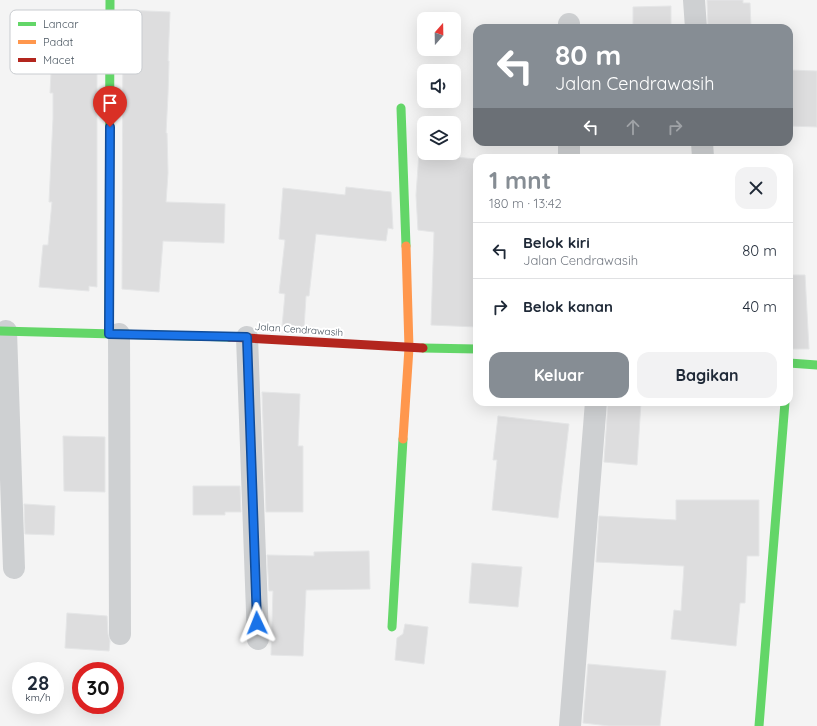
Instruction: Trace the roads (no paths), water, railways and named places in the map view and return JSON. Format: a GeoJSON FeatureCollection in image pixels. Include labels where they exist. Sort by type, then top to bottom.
{"type":"FeatureCollection","features":[{"type":"Feature","properties":{"kind":"street"},"geometry":{"type":"LineString","coordinates":[[110,0],[110,10]]}},
{"type":"Feature","properties":{"kind":"street"},"geometry":{"type":"LineString","coordinates":[[694,0],[696,24]]}},
{"type":"Feature","properties":{"kind":"street"},"geometry":{"type":"LineString","coordinates":[[111,74],[120,634]]}},
{"type":"Feature","properties":{"kind":"street"},"geometry":{"type":"LineString","coordinates":[[392,627],[409,348],[401,108]]}},
{"type":"Feature","properties":{"kind":"street"},"geometry":{"type":"LineString","coordinates":[[3,331],[14,568]]}},
{"type":"Feature","properties":{"kind":"street","name":"Jalan Cendrawasih"},"geometry":{"type":"LineString","coordinates":[[3,331],[247,337],[409,348],[473,349]]}},
{"type":"Feature","properties":{"kind":"street"},"geometry":{"type":"LineString","coordinates":[[247,337],[258,639]]}},
{"type":"Feature","properties":{"kind":"street"},"geometry":{"type":"LineString","coordinates":[[793,363],[817,365]]}},
{"type":"Feature","properties":{"kind":"street"},"geometry":{"type":"LineString","coordinates":[[570,726],[596,406]]}},
{"type":"Feature","properties":{"kind":"street"},"geometry":{"type":"LineString","coordinates":[[759,726],[785,406]]}}]}
